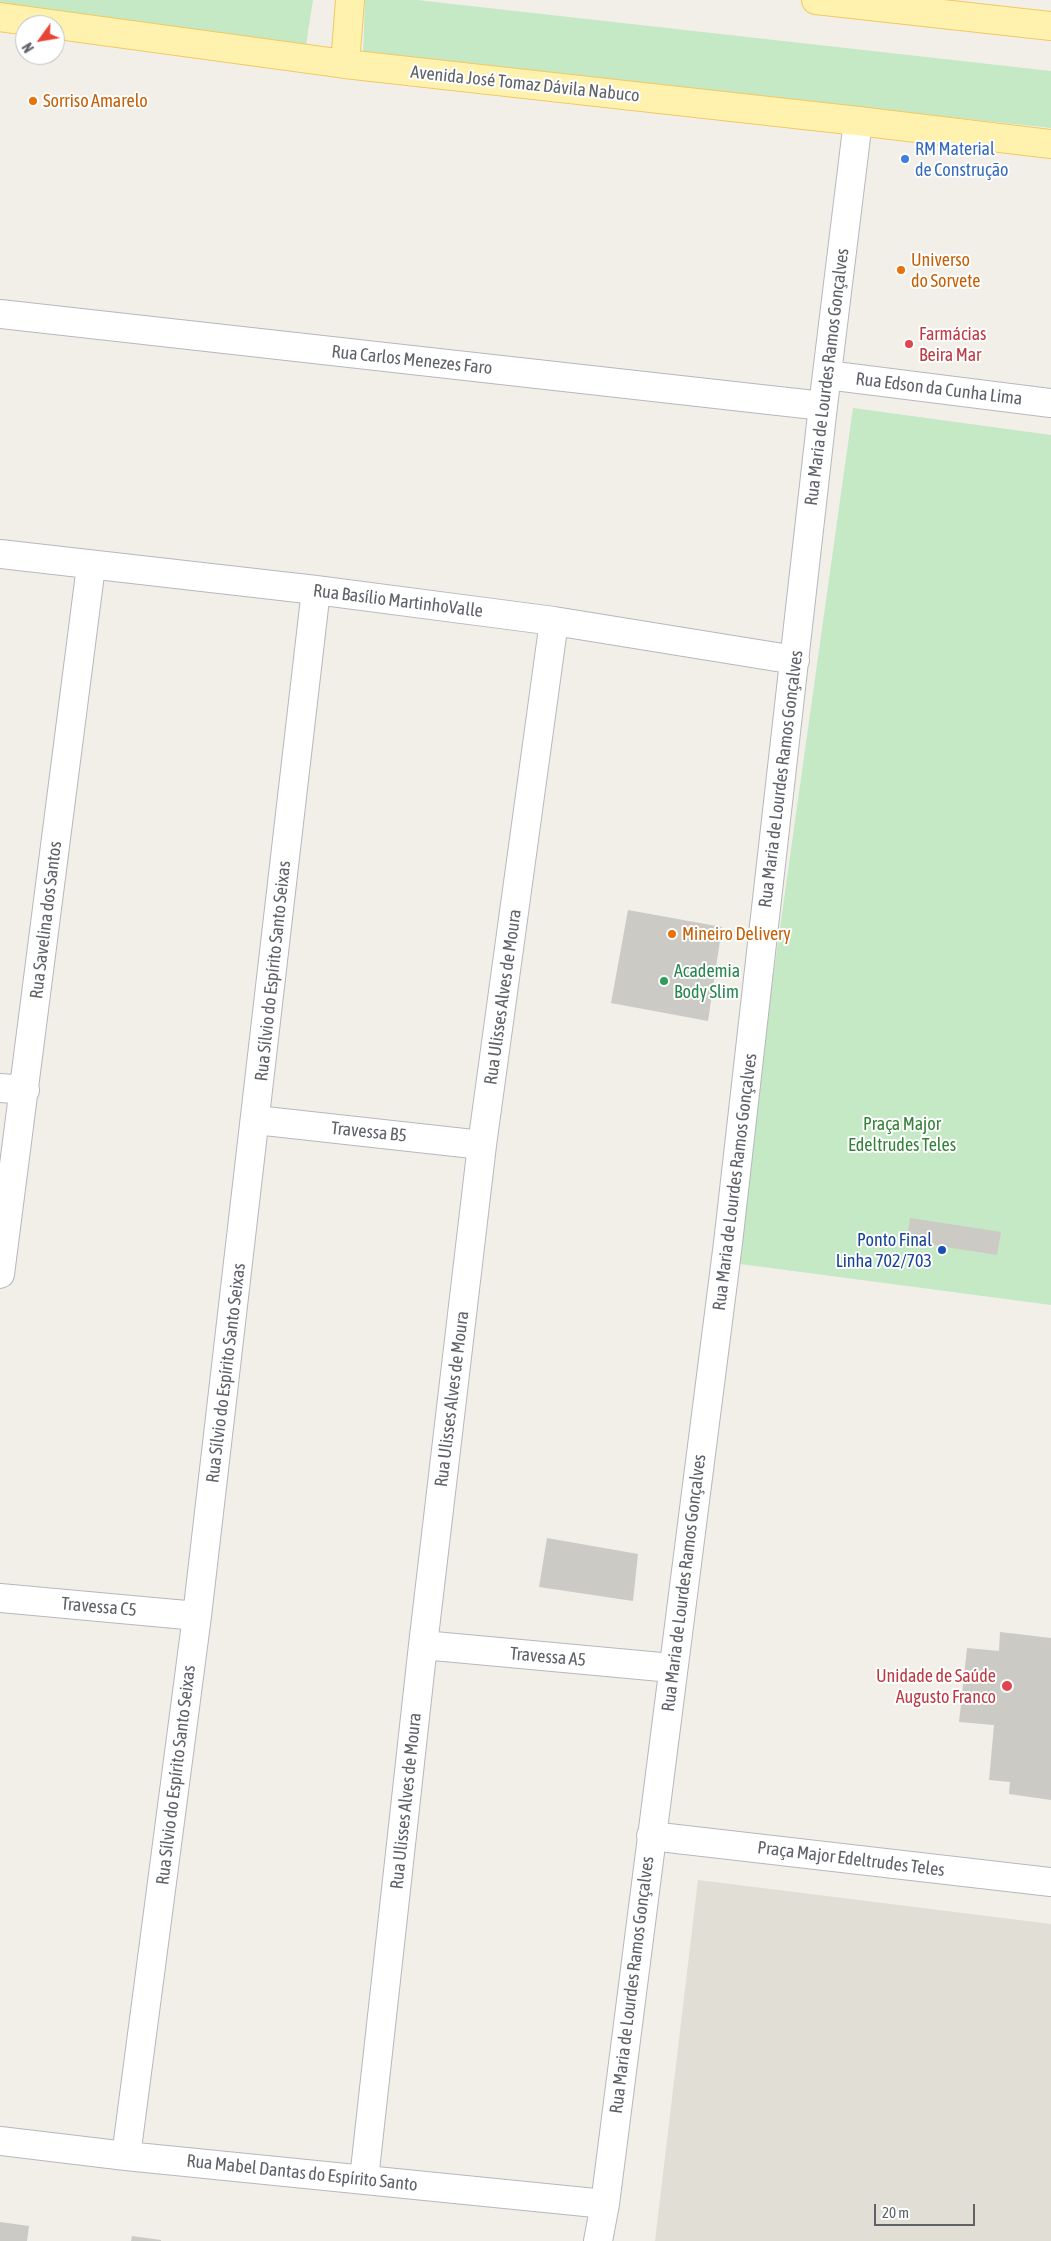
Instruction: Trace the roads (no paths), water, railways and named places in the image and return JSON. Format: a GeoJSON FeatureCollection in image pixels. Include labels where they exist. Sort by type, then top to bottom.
{"type":"FeatureCollection","features":[{"type":"Feature","properties":{"kind":"main road"},"geometry":{"type":"LineString","coordinates":[[345,64],[350,0]]}},
{"type":"Feature","properties":{"kind":"main road"},"geometry":{"type":"LineString","coordinates":[[816,0],[1051,26]]}},
{"type":"Feature","properties":{"kind":"main road","name":"Avenida José Tomaz Dávila Nabuco"},"geometry":{"type":"LineString","coordinates":[[0,17],[345,64],[1051,144]]}},
{"type":"Feature","properties":{"kind":"street","name":"Rua Maria de Lourdes Ramos Gonçalves"},"geometry":{"type":"LineString","coordinates":[[598,2241],[605,2204],[672,1668],[728,1243],[823,406],[858,121]]}},
{"type":"Feature","properties":{"kind":"street","name":"Rua Carlos Menezes Faro"},"geometry":{"type":"LineString","coordinates":[[0,314],[823,406]]}},
{"type":"Feature","properties":{"kind":"street","name":"Rua Edson da Cunha Lima"},"geometry":{"type":"LineString","coordinates":[[827,375],[1051,403]]}},
{"type":"Feature","properties":{"kind":"street","name":"Rua Basílio MartinhoValle"},"geometry":{"type":"LineString","coordinates":[[0,554],[91,566],[316,590],[554,621],[795,660]]}},
{"type":"Feature","properties":{"kind":"street","name":"Rua Savelina dos Santos"},"geometry":{"type":"LineString","coordinates":[[0,1274],[12,1089],[91,566]]}},
{"type":"Feature","properties":{"kind":"street","name":"Rua Sílvio do Espírito Santo Seixas"},"geometry":{"type":"LineString","coordinates":[[126,2156],[197,1616],[316,590]]}},
{"type":"Feature","properties":{"kind":"street","name":"Rua Ulisses Alves de Moura"},"geometry":{"type":"LineString","coordinates":[[364,2179],[423,1645],[482,1145],[554,621]]}},
{"type":"Feature","properties":{"kind":"street","name":"Travessa B5"},"geometry":{"type":"LineString","coordinates":[[256,1120],[482,1145]]}},
{"type":"Feature","properties":{"kind":"street","name":"Travessa C5"},"geometry":{"type":"LineString","coordinates":[[0,1598],[197,1616]]}},
{"type":"Feature","properties":{"kind":"street","name":"Travessa A5"},"geometry":{"type":"LineString","coordinates":[[423,1645],[672,1668]]}},
{"type":"Feature","properties":{"kind":"street","name":"Praça Major Edeltrudes Teles"},"geometry":{"type":"LineString","coordinates":[[651,1836],[1051,1882]]}},
{"type":"Feature","properties":{"kind":"street","name":"Rua Mabel Dantas do Espírito Santo"},"geometry":{"type":"LineString","coordinates":[[0,2140],[126,2156],[605,2204]]}},
{"type":"Feature","properties":{"kind":"place","name":"Sorriso Amarelo"},"geometry":{"type":"Point","coordinates":[33,101]}},
{"type":"Feature","properties":{"kind":"place","name":"RM Material de Construção"},"geometry":{"type":"Point","coordinates":[905,159]}},
{"type":"Feature","properties":{"kind":"place","name":"Universo do Sorvete"},"geometry":{"type":"Point","coordinates":[901,270]}},
{"type":"Feature","properties":{"kind":"place","name":"Farmácias Beira Mar"},"geometry":{"type":"Point","coordinates":[909,344]}},
{"type":"Feature","properties":{"kind":"place","name":"Mineiro Delivery"},"geometry":{"type":"Point","coordinates":[672,934]}},
{"type":"Feature","properties":{"kind":"place","name":"Academia Body Slim"},"geometry":{"type":"Point","coordinates":[664,981]}},
{"type":"Feature","properties":{"kind":"place","name":"Ponto Final Linha 702/703"},"geometry":{"type":"Point","coordinates":[942,1250]}},
{"type":"Feature","properties":{"kind":"place","name":"Unidade de Saúde Augusto Franco"},"geometry":{"type":"Point","coordinates":[1007,1686]}}]}
